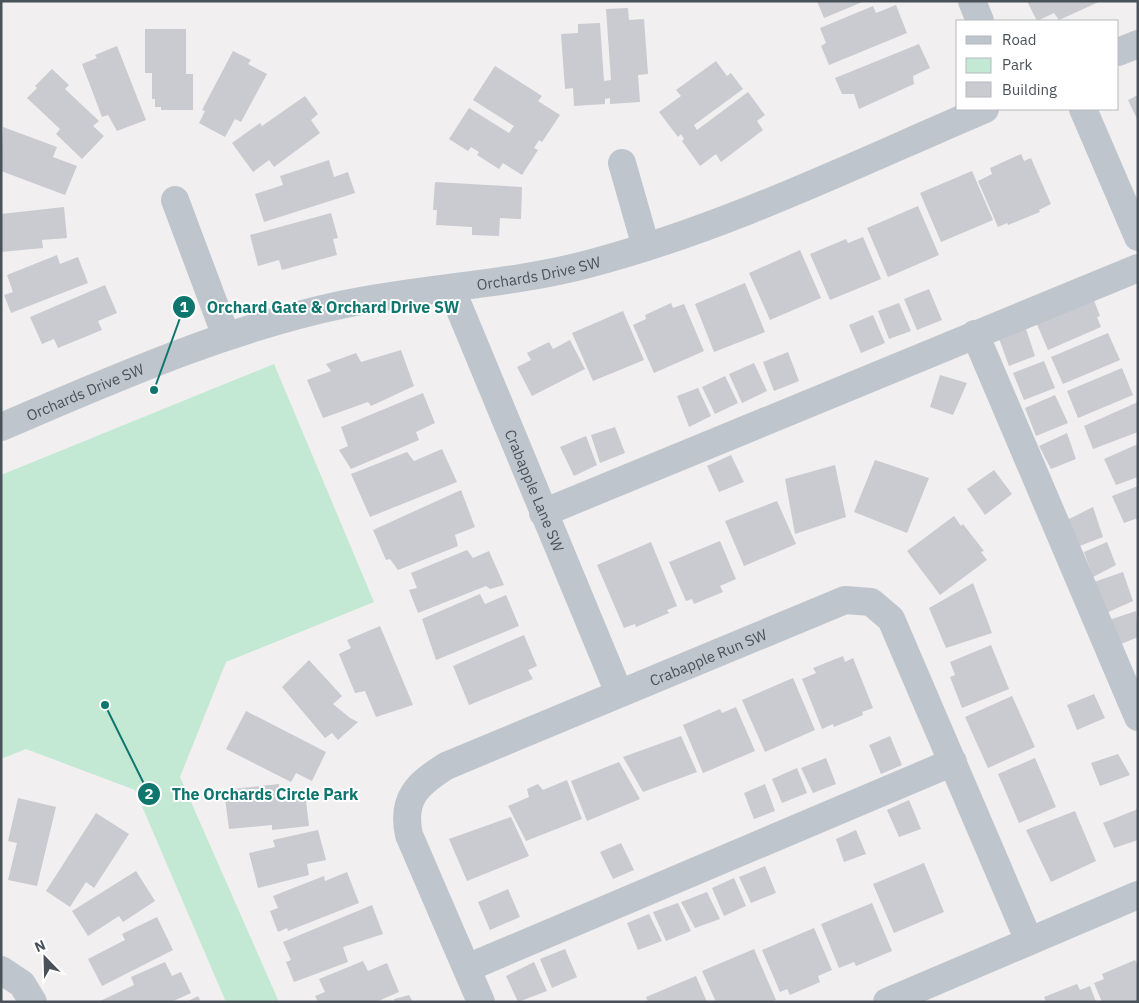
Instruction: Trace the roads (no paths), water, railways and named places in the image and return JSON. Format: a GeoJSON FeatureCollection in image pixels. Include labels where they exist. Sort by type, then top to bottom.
{"type":"FeatureCollection","features":[{"type":"Feature","properties":{"kind":"street"},"geometry":{"type":"LineString","coordinates":[[972,1],[980,20]]}},
{"type":"Feature","properties":{"kind":"street"},"geometry":{"type":"LineString","coordinates":[[1119,52],[1138,44]]}},
{"type":"Feature","properties":{"kind":"street","name":"Orchards Drive SW"},"geometry":{"type":"LineString","coordinates":[[1,427],[130,372],[226,336],[287,318],[347,304],[549,273],[646,247],[719,222],[983,110]]}},
{"type":"Feature","properties":{"kind":"street"},"geometry":{"type":"LineString","coordinates":[[1083,110],[1138,237]]}},
{"type":"Feature","properties":{"kind":"street"},"geometry":{"type":"LineString","coordinates":[[622,163],[646,247]]}},
{"type":"Feature","properties":{"kind":"street"},"geometry":{"type":"LineString","coordinates":[[175,200],[226,336]]}},
{"type":"Feature","properties":{"kind":"street"},"geometry":{"type":"LineString","coordinates":[[544,514],[1138,268]]}},
{"type":"Feature","properties":{"kind":"street","name":"Crabapple Lane SW"},"geometry":{"type":"LineString","coordinates":[[451,288],[619,693]]}},
{"type":"Feature","properties":{"kind":"street"},"geometry":{"type":"LineString","coordinates":[[975,334],[1138,717]]}},
{"type":"Feature","properties":{"kind":"street","name":"Crabapple Run SW"},"geometry":{"type":"LineString","coordinates":[[481,1002],[409,834],[407,815],[413,792],[425,780],[446,766],[846,600],[871,602],[887,614],[896,630],[1029,941]]}},
{"type":"Feature","properties":{"kind":"street"},"geometry":{"type":"LineString","coordinates":[[466,968],[953,762]]}},
{"type":"Feature","properties":{"kind":"street"},"geometry":{"type":"LineString","coordinates":[[887,1002],[1138,895]]}},
{"type":"Feature","properties":{"kind":"street"},"geometry":{"type":"LineString","coordinates":[[1,970],[22,984],[33,1002]]}},
{"type":"Feature","properties":{"kind":"place","name":"Orchard Gate & Orchard Drive SW"},"geometry":{"type":"Point","coordinates":[154,390]}},
{"type":"Feature","properties":{"kind":"place","name":"The Orchards Circle Park"},"geometry":{"type":"Point","coordinates":[105,705]}}]}
